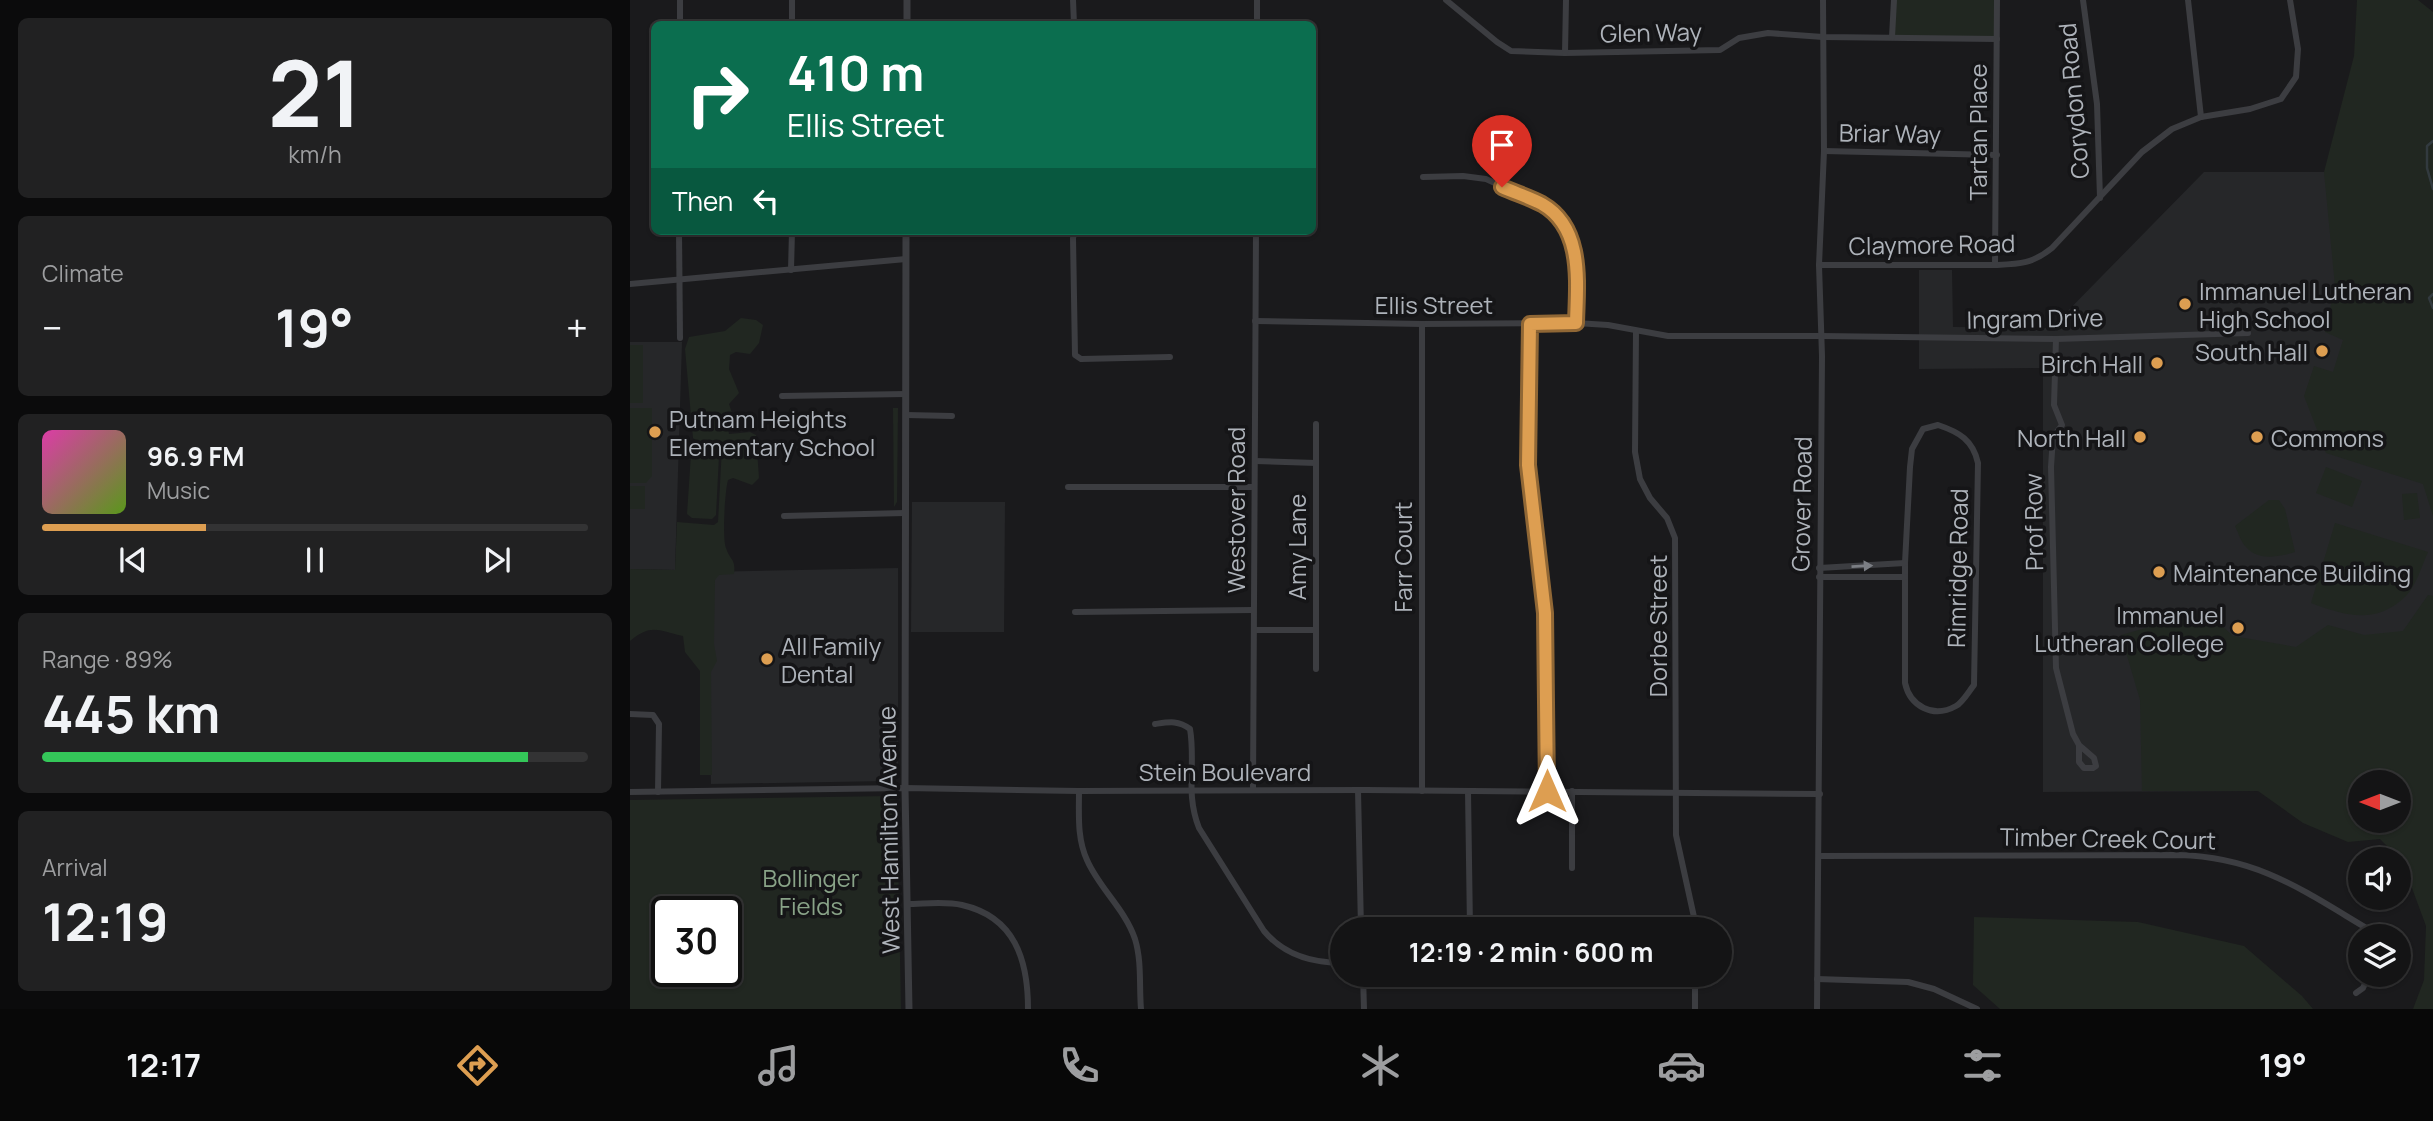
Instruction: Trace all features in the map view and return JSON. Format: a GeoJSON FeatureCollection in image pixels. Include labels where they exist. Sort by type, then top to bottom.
{"type":"FeatureCollection","features":[{"type":"Feature","properties":{"kind":"street"},"geometry":{"type":"LineString","coordinates":[[680,0],[680,21]]}},
{"type":"Feature","properties":{"kind":"street"},"geometry":{"type":"LineString","coordinates":[[792,0],[792,21]]}},
{"type":"Feature","properties":{"kind":"street"},"geometry":{"type":"LineString","coordinates":[[907,0],[907,21]]}},
{"type":"Feature","properties":{"kind":"street"},"geometry":{"type":"LineString","coordinates":[[1073,0],[1074,21]]}},
{"type":"Feature","properties":{"kind":"street"},"geometry":{"type":"LineString","coordinates":[[1257,0],[1257,21]]}},
{"type":"Feature","properties":{"kind":"street","name":"Glen Way"},"geometry":{"type":"LineString","coordinates":[[1446,0],[1497,43],[1511,51],[1565,53],[1720,50],[1739,38],[1768,33],[1823,37],[1997,39]]}},
{"type":"Feature","properties":{"kind":"street"},"geometry":{"type":"LineString","coordinates":[[1565,53],[1566,0]]}},
{"type":"Feature","properties":{"kind":"street","name":"Grover Road"},"geometry":{"type":"LineString","coordinates":[[1817,1009],[1822,336],[1819,265],[1824,151],[1823,0]]}},
{"type":"Feature","properties":{"kind":"street"},"geometry":{"type":"LineString","coordinates":[[1892,37],[1894,0]]}},
{"type":"Feature","properties":{"kind":"street","name":"Tartan Place"},"geometry":{"type":"LineString","coordinates":[[1995,265],[1997,0]]}},
{"type":"Feature","properties":{"kind":"street","name":"Corydon Road"},"geometry":{"type":"LineString","coordinates":[[2083,0],[2097,104],[2100,198]]}},
{"type":"Feature","properties":{"kind":"street"},"geometry":{"type":"LineString","coordinates":[[2188,0],[2201,117]]}},
{"type":"Feature","properties":{"kind":"street","name":"Claymore Road"},"geometry":{"type":"LineString","coordinates":[[1819,265],[1995,265],[2020,264],[2038,259],[2052,248],[2142,152],[2172,129],[2201,117],[2250,109],[2281,99],[2296,77],[2298,49],[2290,0]]}},
{"type":"Feature","properties":{"kind":"street","name":"Briar Way"},"geometry":{"type":"LineString","coordinates":[[1824,151],[1997,155]]}},
{"type":"Feature","properties":{"kind":"street"},"geometry":{"type":"LineString","coordinates":[[1423,177],[1463,176],[1486,179],[1544,205],[1560,221],[1573,242],[1576,323]]}},
{"type":"Feature","properties":{"kind":"street"},"geometry":{"type":"LineString","coordinates":[[680,235],[680,338]]}},
{"type":"Feature","properties":{"kind":"street"},"geometry":{"type":"LineString","coordinates":[[792,235],[792,270]]}},
{"type":"Feature","properties":{"kind":"street","name":"West Hamilton Avenue"},"geometry":{"type":"LineString","coordinates":[[906,235],[905,788],[909,1009]]}},
{"type":"Feature","properties":{"kind":"street"},"geometry":{"type":"LineString","coordinates":[[1073,235],[1075,355],[1081,359],[1170,357]]}},
{"type":"Feature","properties":{"kind":"street","name":"Westover Road"},"geometry":{"type":"LineString","coordinates":[[1253,790],[1256,235]]}},
{"type":"Feature","properties":{"kind":"street"},"geometry":{"type":"LineString","coordinates":[[630,284],[906,259]]}},
{"type":"Feature","properties":{"kind":"street","name":"Ellis Street"},"geometry":{"type":"LineString","coordinates":[[1255,321],[1576,323],[1608,325],[1668,336],[1822,336]]}},
{"type":"Feature","properties":{"kind":"street","name":"Farr Court"},"geometry":{"type":"LineString","coordinates":[[1422,324],[1422,791]]}},
{"type":"Feature","properties":{"kind":"street"},"geometry":{"type":"LineString","coordinates":[[1530,324],[1528,465],[1545,613],[1547,791]]}},
{"type":"Feature","properties":{"kind":"street","name":"Dorbe Street"},"geometry":{"type":"LineString","coordinates":[[1636,331],[1635,452],[1640,479],[1650,498],[1667,518],[1675,538],[1676,835],[1694,917]]}},
{"type":"Feature","properties":{"kind":"street","name":"Ingram Drive"},"geometry":{"type":"LineString","coordinates":[[1822,336],[2056,339],[2248,333]]}},
{"type":"Feature","properties":{"kind":"street","name":"Prof Row"},"geometry":{"type":"LineString","coordinates":[[2056,339],[2054,405],[2062,425],[2053,437],[2051,467],[2056,668],[2073,734],[2079,745]]}},
{"type":"Feature","properties":{"kind":"street"},"geometry":{"type":"LineString","coordinates":[[782,396],[906,394]]}},
{"type":"Feature","properties":{"kind":"street"},"geometry":{"type":"LineString","coordinates":[[906,415],[953,416]]}},
{"type":"Feature","properties":{"kind":"street","name":"Amy Lane"},"geometry":{"type":"LineString","coordinates":[[1316,424],[1316,669]]}},
{"type":"Feature","properties":{"kind":"street","name":"Rimridge Road"},"geometry":{"type":"LineString","coordinates":[[1938,425],[1965,437],[1975,451],[1978,463],[1974,685],[1957,706],[1927,710],[1916,705],[1908,696],[1905,683],[1905,577],[1912,449],[1923,429],[1938,425]]}},
{"type":"Feature","properties":{"kind":"street","name":"Amy Lane"},"geometry":{"type":"LineString","coordinates":[[1255,461],[1316,463]]}},
{"type":"Feature","properties":{"kind":"street"},"geometry":{"type":"LineString","coordinates":[[1068,487],[1254,487]]}},
{"type":"Feature","properties":{"kind":"street"},"geometry":{"type":"LineString","coordinates":[[784,516],[905,513]]}},
{"type":"Feature","properties":{"kind":"street"},"geometry":{"type":"LineString","coordinates":[[1819,568],[1905,564]]}},
{"type":"Feature","properties":{"kind":"street"},"geometry":{"type":"LineString","coordinates":[[1819,577],[1905,577]]}},
{"type":"Feature","properties":{"kind":"street"},"geometry":{"type":"LineString","coordinates":[[1075,612],[1253,610]]}},
{"type":"Feature","properties":{"kind":"street","name":"Amy Lane"},"geometry":{"type":"LineString","coordinates":[[1254,630],[1315,630]]}},
{"type":"Feature","properties":{"kind":"street"},"geometry":{"type":"LineString","coordinates":[[630,713],[653,715],[659,724],[658,792]]}},
{"type":"Feature","properties":{"kind":"street"},"geometry":{"type":"LineString","coordinates":[[1155,724],[1172,721],[1190,729],[1191,810],[1199,828],[1272,941],[1292,954],[1313,961],[1330,962]]}},
{"type":"Feature","properties":{"kind":"street","name":"Stein Boulevard"},"geometry":{"type":"LineString","coordinates":[[630,792],[905,788],[1820,793]]}},
{"type":"Feature","properties":{"kind":"street"},"geometry":{"type":"LineString","coordinates":[[1358,790],[1361,917]]}},
{"type":"Feature","properties":{"kind":"street"},"geometry":{"type":"LineString","coordinates":[[1079,791],[1081,843],[1087,862],[1127,922],[1134,939],[1139,958],[1140,1009]]}},
{"type":"Feature","properties":{"kind":"street"},"geometry":{"type":"LineString","coordinates":[[1468,791],[1469,917]]}},
{"type":"Feature","properties":{"kind":"street"},"geometry":{"type":"LineString","coordinates":[[1572,791],[1572,868]]}},
{"type":"Feature","properties":{"kind":"street","name":"Timber Creek Court"},"geometry":{"type":"LineString","coordinates":[[1819,856],[2217,857],[2273,874],[2359,924]]}},
{"type":"Feature","properties":{"kind":"street"},"geometry":{"type":"LineString","coordinates":[[907,904],[961,904],[996,920],[1021,950],[1028,1009]]}},
{"type":"Feature","properties":{"kind":"street"},"geometry":{"type":"LineString","coordinates":[[1817,979],[1908,982],[1934,989],[1978,1009]]}},
{"type":"Feature","properties":{"kind":"street"},"geometry":{"type":"LineString","coordinates":[[1363,987],[1364,1009]]}},
{"type":"Feature","properties":{"kind":"street"},"geometry":{"type":"LineString","coordinates":[[1695,987],[1695,1009]]}},
{"type":"Feature","properties":{"kind":"street"},"geometry":{"type":"LineString","coordinates":[[2356,993],[2363,987]]}},
{"type":"Feature","properties":{"kind":"shaded area","name":"Immanuel Lutheran College"},"geometry":{"type":"Polygon","coordinates":[[[2204,172],[2433,172],[2433,788],[2412,784],[2412,770],[2348,770],[2348,783],[2258,791],[2043,792],[2043,368],[1919,369],[1919,270],[1952,270],[1953,327],[2051,328],[2204,172]]]}},
{"type":"Feature","properties":{"kind":"shaded area","name":"Putnam Heights Elementary School"},"geometry":{"type":"Polygon","coordinates":[[[630,342],[682,342],[675,570],[630,569],[630,342]]]}},
{"type":"Feature","properties":{"kind":"shaded area"},"geometry":{"type":"Polygon","coordinates":[[[912,502],[1005,502],[1004,632],[911,632],[912,502]]]}},
{"type":"Feature","properties":{"kind":"shaded area"},"geometry":{"type":"Polygon","coordinates":[[[898,568],[897,778],[887,781],[711,784],[705,572],[898,568]]]}},
{"type":"Feature","properties":{"kind":"green space"},"geometry":{"type":"Polygon","coordinates":[[[1894,0],[1997,0],[1997,39],[1892,37],[1894,0]]]}},
{"type":"Feature","properties":{"kind":"green space"},"geometry":{"type":"Polygon","coordinates":[[[2357,0],[2418,0],[2433,12],[2433,516],[2423,484],[2326,453],[2304,396],[2314,366],[2333,372],[2343,340],[2325,332],[2335,286],[2324,172],[2354,56],[2357,0]]]}},
{"type":"Feature","properties":{"kind":"green space"},"geometry":{"type":"Polygon","coordinates":[[[741,318],[756,320],[763,325],[759,343],[750,354],[736,352],[730,355],[729,369],[739,393],[729,404],[733,416],[727,423],[729,434],[750,432],[756,435],[759,478],[752,485],[733,478],[728,480],[727,485],[725,543],[733,562],[734,574],[719,575],[715,580],[714,644],[717,661],[711,672],[712,775],[700,775],[700,671],[685,652],[683,636],[650,630],[630,641],[630,569],[675,570],[677,522],[714,525],[718,522],[722,447],[715,442],[700,444],[693,438],[685,349],[689,337],[725,331],[741,318]]]}},
{"type":"Feature","properties":{"kind":"green space"},"geometry":{"type":"Polygon","coordinates":[[[630,345],[643,345],[643,403],[630,403],[630,345]]]}},
{"type":"Feature","properties":{"kind":"green space"},"geometry":{"type":"Polygon","coordinates":[[[630,408],[652,408],[652,476],[646,483],[630,483],[630,408]]]}},
{"type":"Feature","properties":{"kind":"green space"},"geometry":{"type":"Polygon","coordinates":[[[893,408],[898,408],[897,502],[894,507],[893,408]]]}},
{"type":"Feature","properties":{"kind":"green space"},"geometry":{"type":"Polygon","coordinates":[[[696,450],[715,451],[719,456],[716,515],[712,519],[692,518],[687,514],[691,454],[696,450]]]}},
{"type":"Feature","properties":{"kind":"green space"},"geometry":{"type":"Polygon","coordinates":[[[2326,467],[2362,481],[2352,507],[2316,493],[2326,467]]]}},
{"type":"Feature","properties":{"kind":"green space"},"geometry":{"type":"Polygon","coordinates":[[[630,486],[645,486],[645,509],[630,509],[630,486]]]}},
{"type":"Feature","properties":{"kind":"green space"},"geometry":{"type":"Polygon","coordinates":[[[2417,493],[2420,518],[2404,520],[2402,494],[2417,493]]]}},
{"type":"Feature","properties":{"kind":"green space"},"geometry":{"type":"Polygon","coordinates":[[[2269,500],[2279,500],[2285,509],[2295,552],[2263,556],[2251,551],[2241,540],[2235,526],[2269,500]]]}},
{"type":"Feature","properties":{"kind":"green space"},"geometry":{"type":"Polygon","coordinates":[[[2335,523],[2428,552],[2410,592],[2395,605],[2372,614],[2349,614],[2311,603],[2335,523]]]}},
{"type":"Feature","properties":{"kind":"green space"},"geometry":{"type":"Polygon","coordinates":[[[2428,595],[2433,596],[2433,1009],[2413,1009],[2424,980],[2426,926],[2411,885],[2411,847],[2388,847],[2380,839],[2348,842],[2303,823],[2258,791],[2142,791],[2140,700],[2121,635],[2206,611],[2233,636],[2296,647],[2328,625],[2364,635],[2403,631],[2428,595]]]}},
{"type":"Feature","properties":{"kind":"green space","name":"Bollinger Fields"},"geometry":{"type":"Polygon","coordinates":[[[891,796],[897,801],[901,1009],[630,1009],[630,800],[891,796]]]}},
{"type":"Feature","properties":{"kind":"green space"},"geometry":{"type":"Polygon","coordinates":[[[1974,917],[2138,922],[2244,946],[2302,996],[2313,1009],[2000,1009],[1973,985],[1974,917]]]}},
{"type":"Feature","properties":{"kind":"waterway"},"geometry":{"type":"LineString","coordinates":[[2433,141],[2427,146],[2427,168],[2433,189]]}},
{"type":"Feature","properties":{"kind":"waterway"},"geometry":{"type":"LineString","coordinates":[[2433,294],[2429,298],[2433,308]]}},
{"type":"Feature","properties":{"kind":"place","name":"Immanuel Lutheran High School"},"geometry":{"type":"Point","coordinates":[2185,304]}},
{"type":"Feature","properties":{"kind":"place","name":"South Hall"},"geometry":{"type":"Point","coordinates":[2322,351]}},
{"type":"Feature","properties":{"kind":"place","name":"Birch Hall"},"geometry":{"type":"Point","coordinates":[2157,363]}},
{"type":"Feature","properties":{"kind":"place","name":"Putnam Heights Elementary School"},"geometry":{"type":"Point","coordinates":[655,432]}},
{"type":"Feature","properties":{"kind":"place","name":"North Hall"},"geometry":{"type":"Point","coordinates":[2140,437]}},
{"type":"Feature","properties":{"kind":"place","name":"Commons"},"geometry":{"type":"Point","coordinates":[2257,437]}},
{"type":"Feature","properties":{"kind":"place","name":"Maintenance Building"},"geometry":{"type":"Point","coordinates":[2159,572]}},
{"type":"Feature","properties":{"kind":"place","name":"Immanuel Lutheran College"},"geometry":{"type":"Point","coordinates":[2238,628]}},
{"type":"Feature","properties":{"kind":"place","name":"All Family Dental"},"geometry":{"type":"Point","coordinates":[767,659]}},
{"type":"Feature","properties":{"kind":"route"},"geometry":{"type":"LineString","coordinates":[[1502,187],[1544,205],[1560,221],[1573,242],[1576,264],[1576,323],[1530,324],[1528,465],[1545,613],[1547,791]]}}]}
